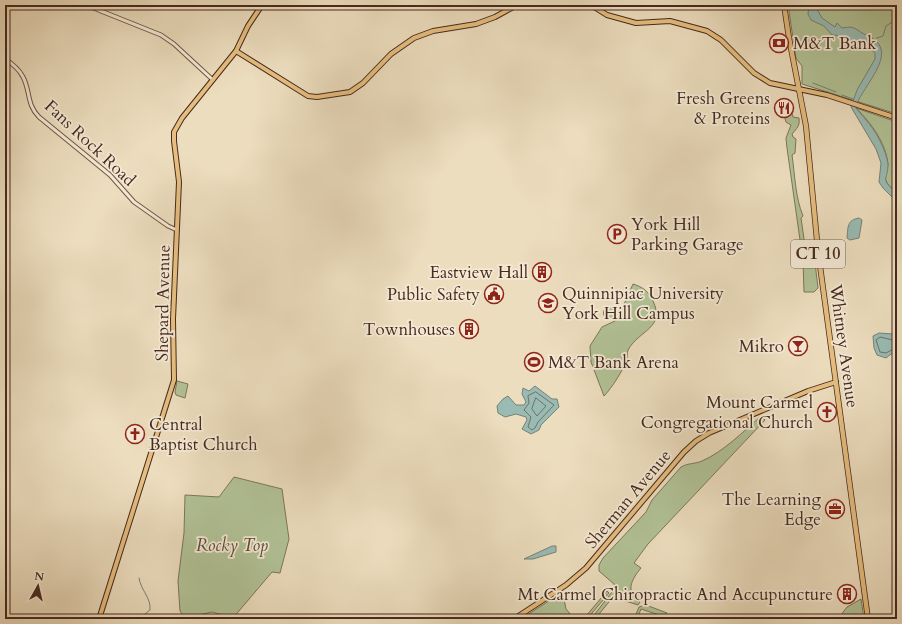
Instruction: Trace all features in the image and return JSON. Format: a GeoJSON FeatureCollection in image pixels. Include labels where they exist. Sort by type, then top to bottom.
{"type":"FeatureCollection","features":[{"type":"Feature","properties":{"kind":"highway","name":"Whitney Avenue"},"geometry":{"type":"LineString","coordinates":[[784,5],[798,90],[806,126],[818,251],[868,619]]}},
{"type":"Feature","properties":{"kind":"main road","name":"Shepard Avenue"},"geometry":{"type":"LineString","coordinates":[[99,619],[174,380],[173,319],[179,173],[174,132],[179,122],[236,52],[248,26],[262,5]]}},
{"type":"Feature","properties":{"kind":"main road"},"geometry":{"type":"LineString","coordinates":[[236,52],[308,96],[317,97],[343,94],[356,89],[391,54],[414,38],[433,31],[460,28],[480,23],[517,5]]}},
{"type":"Feature","properties":{"kind":"main road"},"geometry":{"type":"LineString","coordinates":[[591,5],[607,15],[636,23],[673,22],[707,30],[721,40],[759,77],[776,85],[820,94],[897,118]]}},
{"type":"Feature","properties":{"kind":"main road","name":"Sherman Avenue"},"geometry":{"type":"LineString","coordinates":[[514,619],[566,585],[586,568],[691,444],[709,433],[755,413],[822,385],[836,382]]}},
{"type":"Feature","properties":{"kind":"street"},"geometry":{"type":"LineString","coordinates":[[86,5],[161,35],[178,47],[213,80]]}},
{"type":"Feature","properties":{"kind":"street","name":"Fans Rock Road"},"geometry":{"type":"LineString","coordinates":[[5,59],[17,68],[25,79],[33,110],[39,117],[110,175],[134,202],[168,226],[177,230]]}},
{"type":"Feature","properties":{"kind":"green space"},"geometry":{"type":"Polygon","coordinates":[[[788,5],[897,5],[897,114],[802,84],[802,66],[796,58],[788,5]]]}},
{"type":"Feature","properties":{"kind":"green space"},"geometry":{"type":"Polygon","coordinates":[[[856,108],[897,122],[897,193],[889,186],[885,179],[888,164],[887,156],[881,141],[867,120],[856,108]]]}},
{"type":"Feature","properties":{"kind":"green space"},"geometry":{"type":"Polygon","coordinates":[[[792,113],[793,117],[799,118],[799,125],[792,134],[796,139],[795,153],[792,155],[797,193],[803,216],[801,218],[805,246],[813,246],[818,288],[814,292],[804,292],[803,261],[786,138],[791,125],[786,122],[784,115],[792,113]]]}},
{"type":"Feature","properties":{"kind":"green space"},"geometry":{"type":"Polygon","coordinates":[[[633,284],[648,292],[656,310],[656,317],[650,328],[633,343],[628,350],[627,359],[623,368],[614,384],[604,396],[591,362],[590,346],[602,327],[617,320],[633,284]]]}},
{"type":"Feature","properties":{"kind":"green space"},"geometry":{"type":"Polygon","coordinates":[[[609,307],[613,309],[615,313],[613,317],[609,319],[605,317],[603,313],[605,309],[609,307]]]}},
{"type":"Feature","properties":{"kind":"green space"},"geometry":{"type":"Polygon","coordinates":[[[177,381],[188,384],[185,398],[176,395],[175,392],[177,381]]]}},
{"type":"Feature","properties":{"kind":"green space"},"geometry":{"type":"Polygon","coordinates":[[[761,416],[765,420],[648,544],[634,563],[641,568],[632,581],[631,586],[632,594],[640,602],[638,605],[613,597],[595,619],[591,619],[615,588],[614,584],[599,571],[599,565],[603,558],[646,512],[652,500],[681,467],[702,461],[718,452],[761,416]]]}},
{"type":"Feature","properties":{"kind":"green space","name":"Rocky Top"},"geometry":{"type":"Polygon","coordinates":[[[234,477],[282,489],[289,539],[280,573],[272,572],[233,618],[212,612],[185,618],[180,611],[178,581],[184,533],[185,495],[219,497],[234,477]]]}},
{"type":"Feature","properties":{"kind":"green space"},"geometry":{"type":"Polygon","coordinates":[[[607,591],[609,593],[587,619],[521,619],[558,595],[564,599],[566,609],[572,616],[586,616],[607,591]]]}},
{"type":"Feature","properties":{"kind":"green space"},"geometry":{"type":"Polygon","coordinates":[[[861,599],[864,619],[838,619],[847,607],[861,599]]]}},
{"type":"Feature","properties":{"kind":"green space"},"geometry":{"type":"Polygon","coordinates":[[[646,605],[667,613],[665,617],[641,609],[637,619],[634,619],[639,607],[646,605]]]}},
{"type":"Feature","properties":{"kind":"water"},"geometry":{"type":"Polygon","coordinates":[[[809,5],[818,5],[817,9],[822,18],[835,27],[837,23],[842,28],[850,27],[856,29],[879,44],[881,57],[879,64],[859,99],[856,108],[879,138],[888,164],[886,182],[897,193],[897,202],[879,182],[881,163],[876,149],[851,107],[857,90],[875,59],[875,53],[854,41],[832,35],[824,26],[811,20],[808,14],[809,5]]]}},
{"type":"Feature","properties":{"kind":"water"},"geometry":{"type":"Polygon","coordinates":[[[859,218],[862,220],[859,238],[850,240],[847,238],[850,222],[859,218]]]}},
{"type":"Feature","properties":{"kind":"water"},"geometry":{"type":"Polygon","coordinates":[[[879,333],[893,334],[897,338],[895,351],[886,358],[877,355],[874,348],[873,336],[879,333]]]}},
{"type":"Feature","properties":{"kind":"water"},"geometry":{"type":"Polygon","coordinates":[[[535,386],[552,399],[557,399],[559,407],[541,425],[539,430],[531,434],[522,429],[527,420],[526,417],[516,414],[505,417],[498,413],[497,406],[508,396],[516,405],[524,405],[526,402],[522,394],[523,388],[529,391],[535,386]]]}},
{"type":"Feature","properties":{"kind":"water"},"geometry":{"type":"Polygon","coordinates":[[[552,546],[556,546],[556,552],[533,559],[524,559],[552,546]]]}},
{"type":"Feature","properties":{"kind":"waterway"},"geometry":{"type":"LineString","coordinates":[[875,40],[883,36],[886,26],[897,19]]}},
{"type":"Feature","properties":{"kind":"waterway"},"geometry":{"type":"LineString","coordinates":[[813,83],[836,92]]}},
{"type":"Feature","properties":{"kind":"waterway"},"geometry":{"type":"LineString","coordinates":[[842,95],[853,99]]}},
{"type":"Feature","properties":{"kind":"waterway"},"geometry":{"type":"LineString","coordinates":[[139,578],[150,605],[150,610],[145,614]]}},
{"type":"Feature","properties":{"kind":"place","name":"M&T Bank"},"geometry":{"type":"Point","coordinates":[779,43]}},
{"type":"Feature","properties":{"kind":"place","name":"Fresh Greens & Proteins"},"geometry":{"type":"Point","coordinates":[784,108]}},
{"type":"Feature","properties":{"kind":"place","name":"York Hill Parking Garage"},"geometry":{"type":"Point","coordinates":[617,234]}},
{"type":"Feature","properties":{"kind":"place","name":"Eastview Hall"},"geometry":{"type":"Point","coordinates":[542,272]}},
{"type":"Feature","properties":{"kind":"place","name":"Public Safety"},"geometry":{"type":"Point","coordinates":[494,294]}},
{"type":"Feature","properties":{"kind":"place","name":"Quinnipiac University York Hill Campus"},"geometry":{"type":"Point","coordinates":[548,303]}},
{"type":"Feature","properties":{"kind":"place","name":"Townhouses"},"geometry":{"type":"Point","coordinates":[469,329]}},
{"type":"Feature","properties":{"kind":"place","name":"Mikro"},"geometry":{"type":"Point","coordinates":[798,346]}},
{"type":"Feature","properties":{"kind":"place","name":"M&T Bank Arena"},"geometry":{"type":"Point","coordinates":[534,362]}},
{"type":"Feature","properties":{"kind":"place","name":"Mount Carmel Congregational Church"},"geometry":{"type":"Point","coordinates":[827,412]}},
{"type":"Feature","properties":{"kind":"place","name":"Central Baptist Church"},"geometry":{"type":"Point","coordinates":[135,434]}},
{"type":"Feature","properties":{"kind":"place","name":"The Learning Edge"},"geometry":{"type":"Point","coordinates":[835,509]}},
{"type":"Feature","properties":{"kind":"place","name":"Mt Carmel Chiropractic And Accupuncture"},"geometry":{"type":"Point","coordinates":[847,594]}}]}
